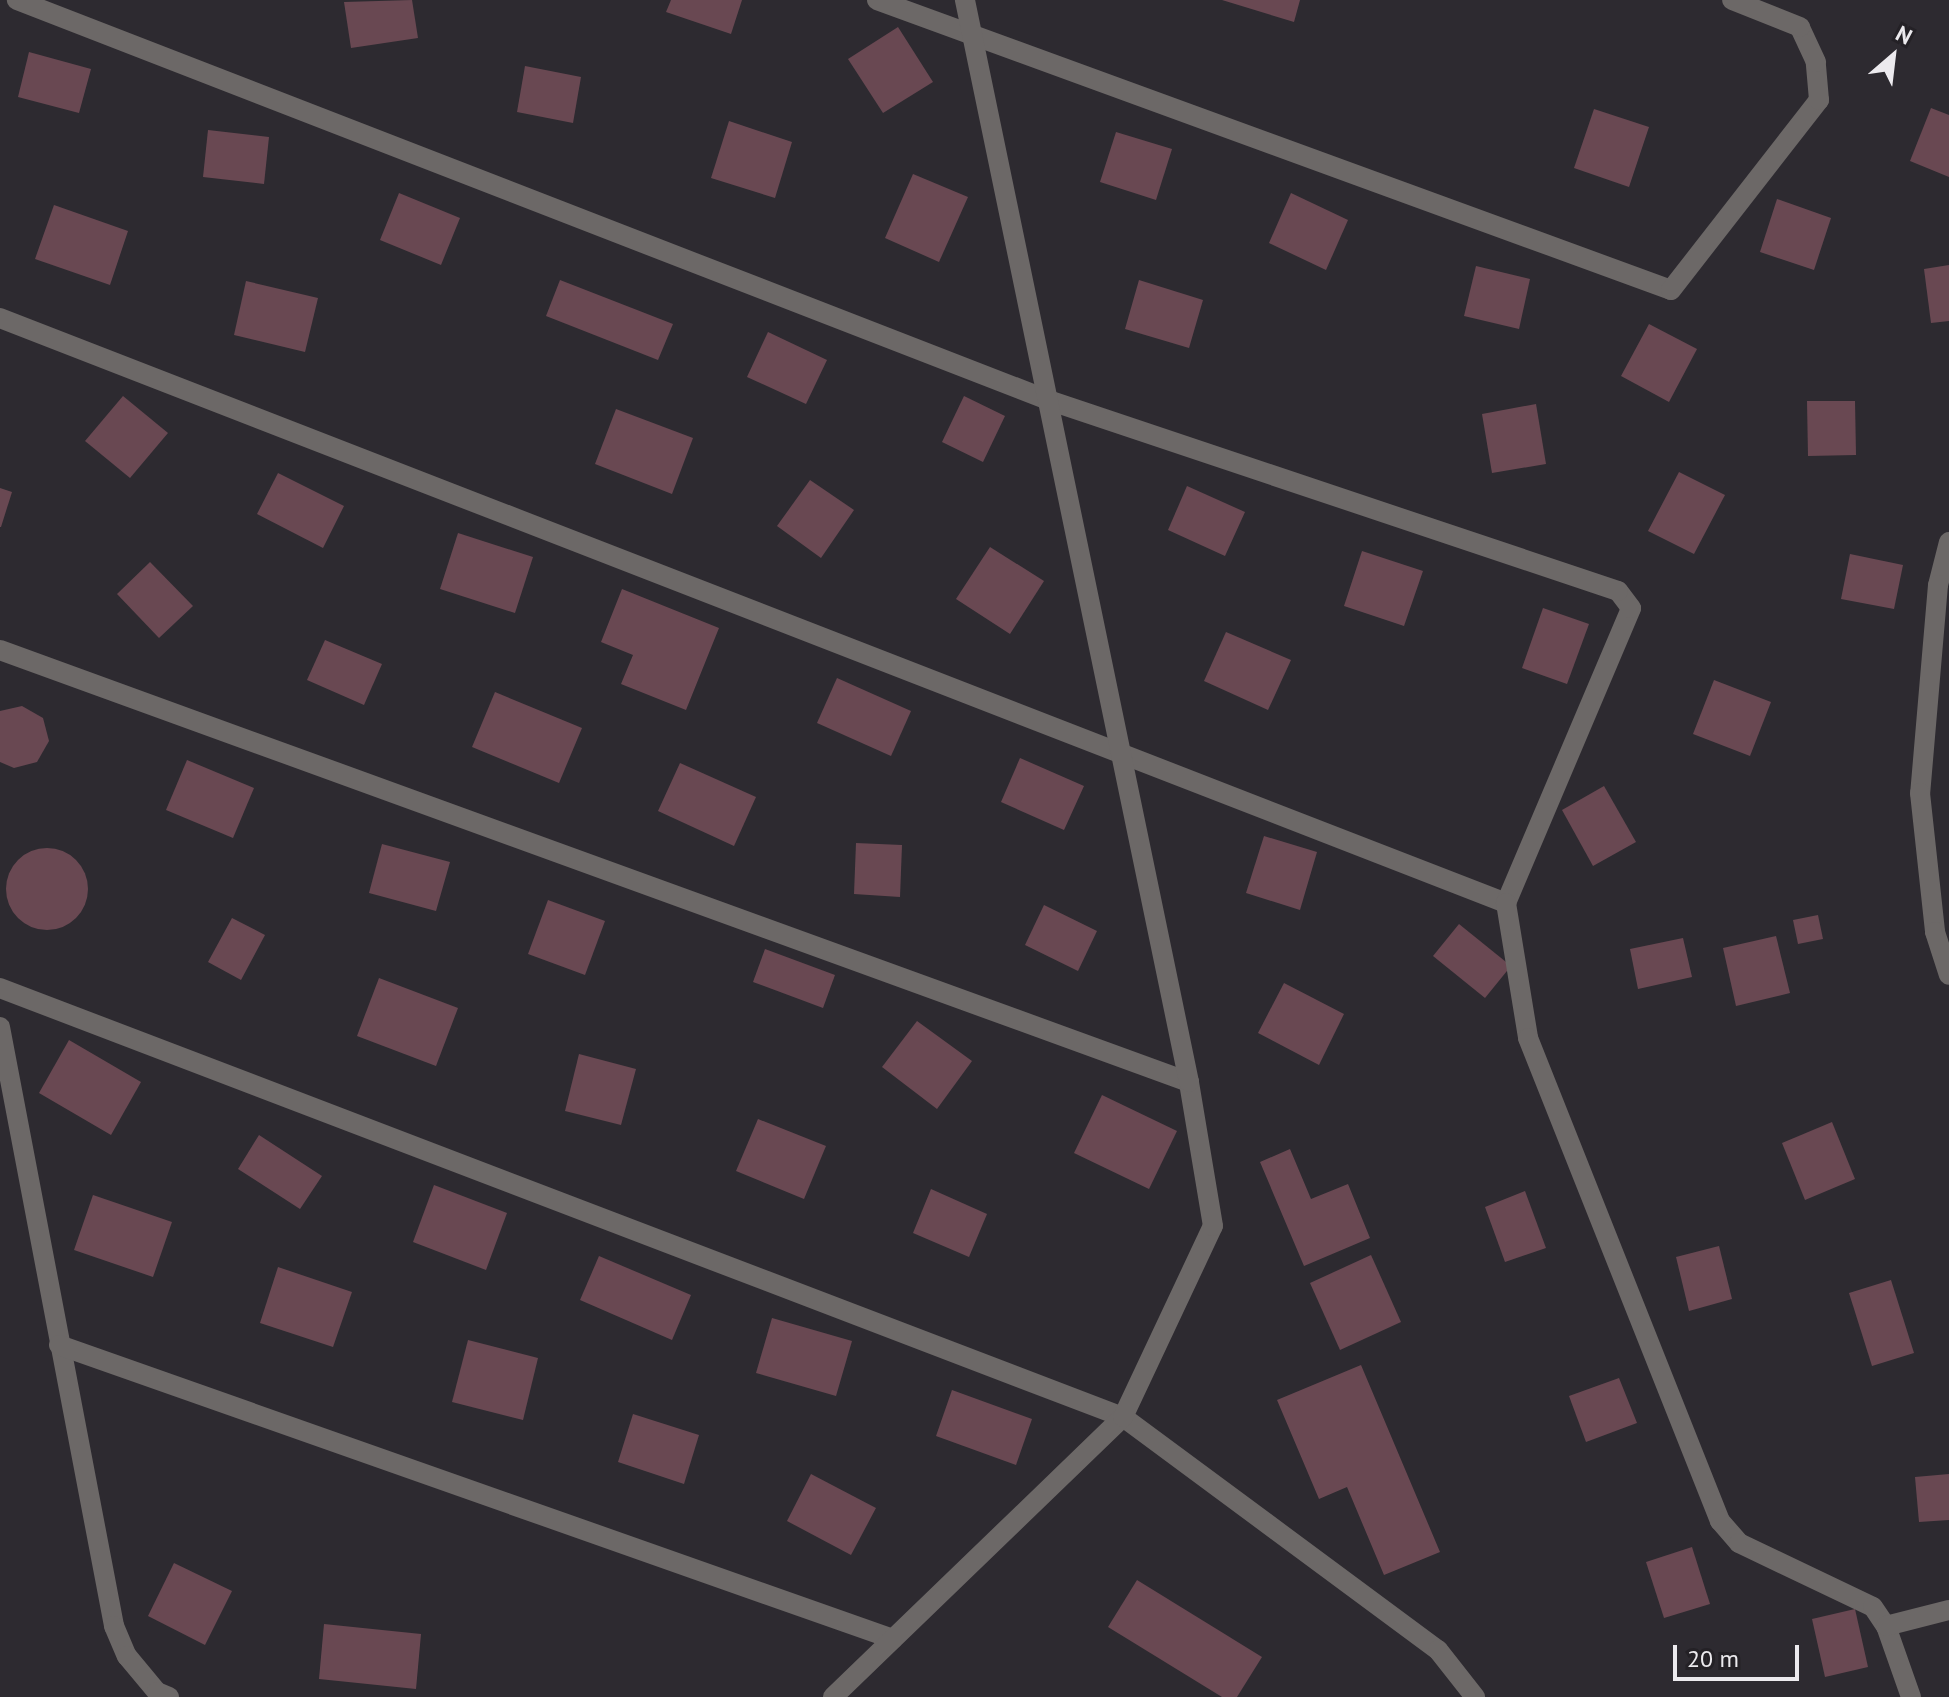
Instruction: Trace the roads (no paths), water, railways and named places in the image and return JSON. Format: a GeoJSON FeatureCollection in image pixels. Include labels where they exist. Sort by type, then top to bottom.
{"type":"FeatureCollection","features":[{"type":"Feature","properties":{"kind":"street"},"geometry":{"type":"LineString","coordinates":[[17,0],[1048,400],[1618,591],[1631,608],[1625,631],[1506,903],[1528,1038],[1720,1521],[1739,1543],[1873,1607],[1886,1626],[1911,1697]]}},
{"type":"Feature","properties":{"kind":"street"},"geometry":{"type":"LineString","coordinates":[[877,0],[1671,290],[1819,100],[1816,62],[1800,27],[1732,0]]}},
{"type":"Feature","properties":{"kind":"street"},"geometry":{"type":"LineString","coordinates":[[833,1697],[1123,1417],[1213,1226],[1189,1082],[965,0]]}},
{"type":"Feature","properties":{"kind":"street"},"geometry":{"type":"LineString","coordinates":[[0,318],[1506,903]]}},
{"type":"Feature","properties":{"kind":"street"},"geometry":{"type":"LineString","coordinates":[[1949,542],[1938,585],[1920,793],[1935,932],[1949,975]]}},
{"type":"Feature","properties":{"kind":"street"},"geometry":{"type":"LineString","coordinates":[[0,650],[1189,1082]]}},
{"type":"Feature","properties":{"kind":"street"},"geometry":{"type":"LineString","coordinates":[[0,988],[1123,1417],[1438,1650],[1475,1697]]}},
{"type":"Feature","properties":{"kind":"street"},"geometry":{"type":"LineString","coordinates":[[0,1027],[114,1626],[127,1656],[157,1692],[169,1697]]}},
{"type":"Feature","properties":{"kind":"street"},"geometry":{"type":"LineString","coordinates":[[59,1345],[893,1639]]}},
{"type":"Feature","properties":{"kind":"street"},"geometry":{"type":"LineString","coordinates":[[1886,1626],[1949,1610]]}}]}
